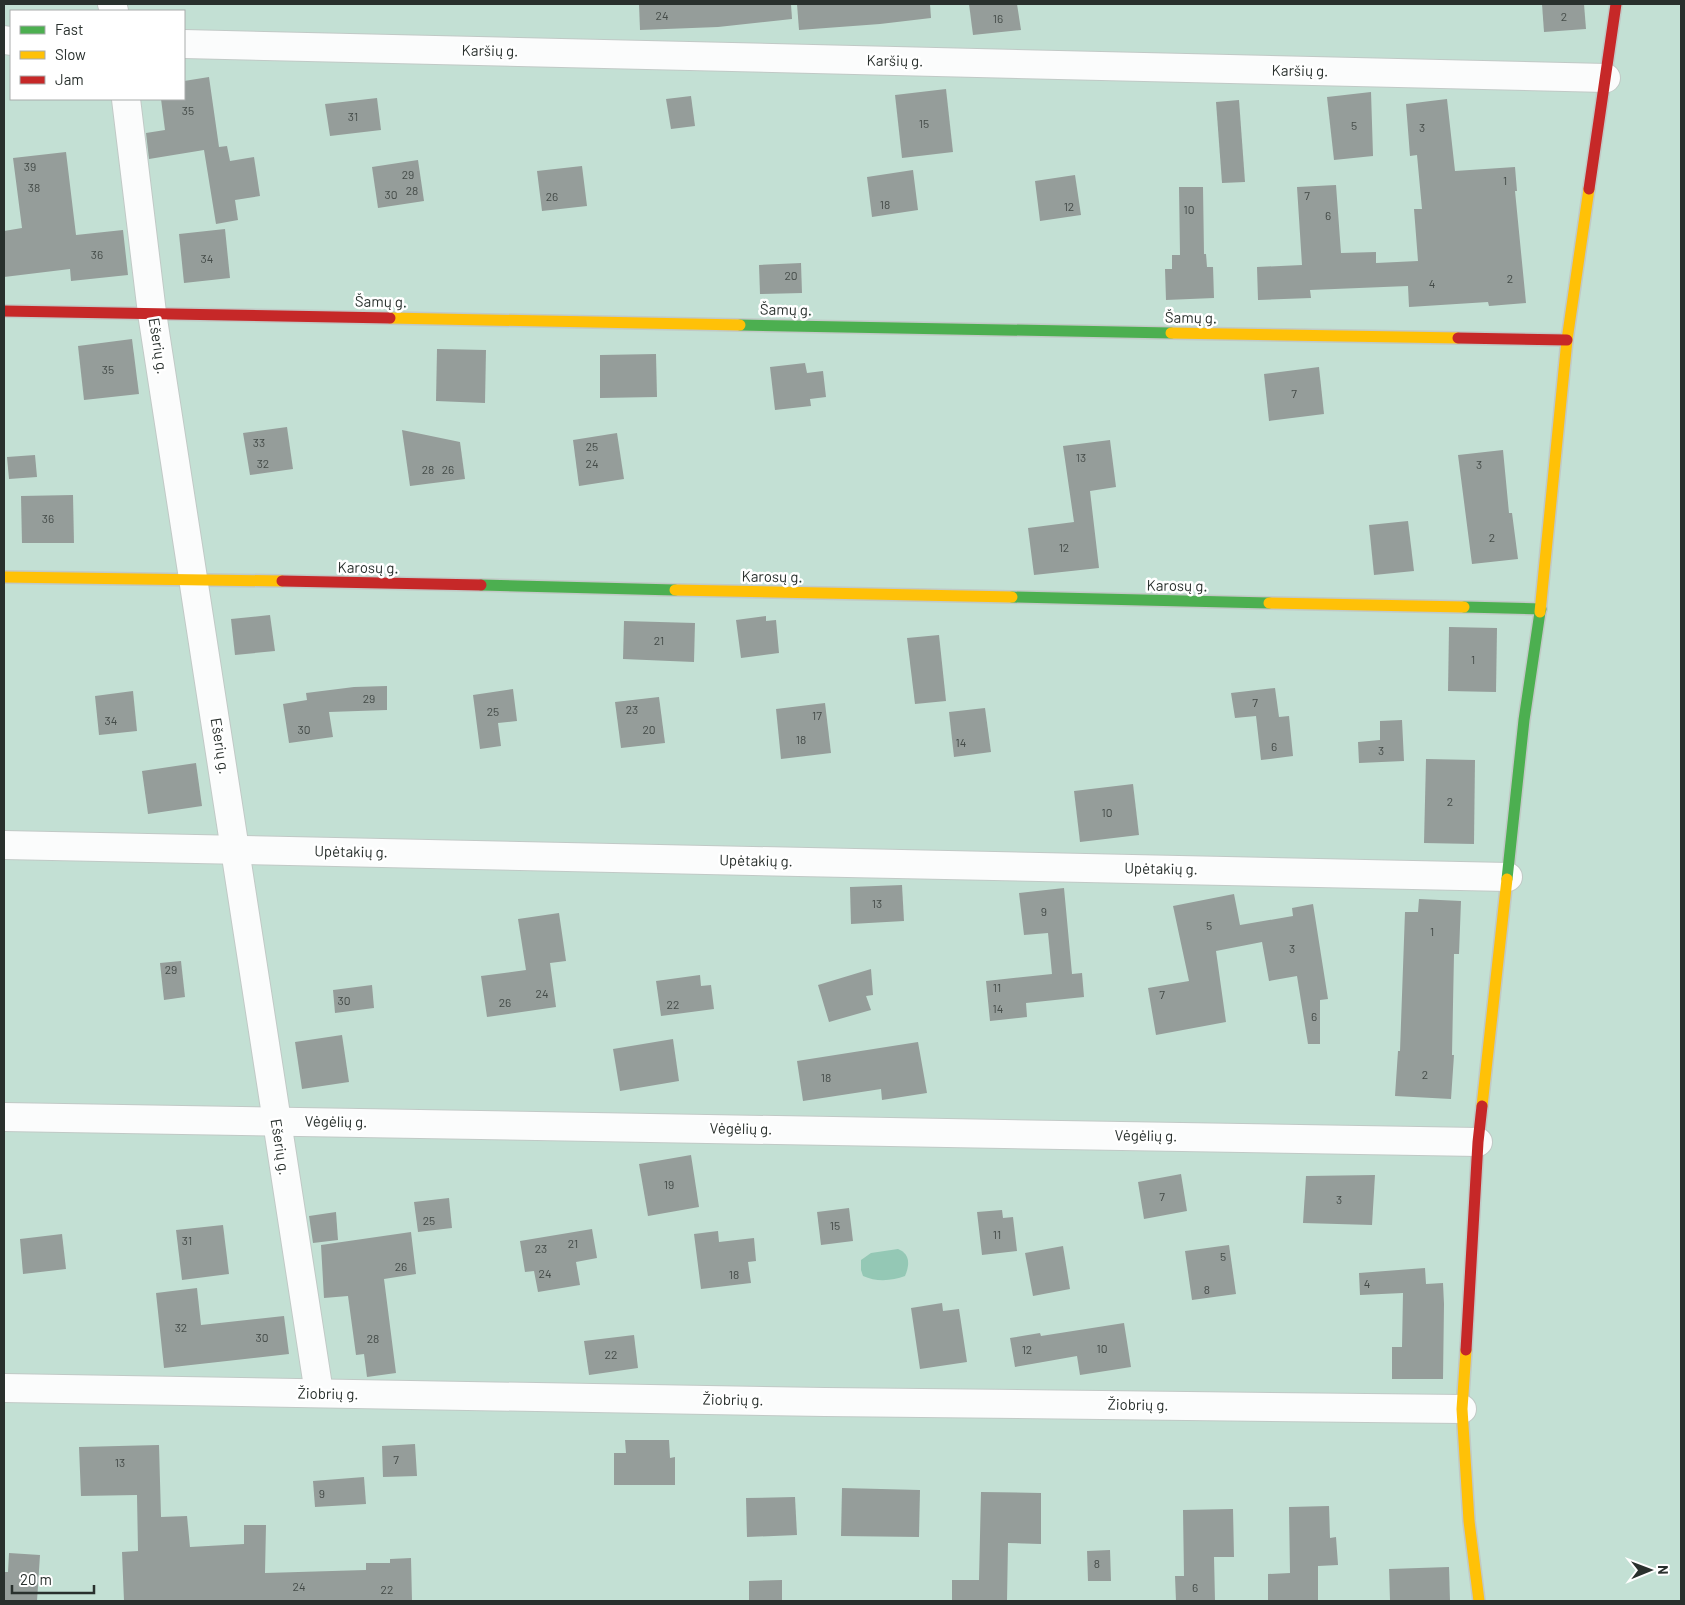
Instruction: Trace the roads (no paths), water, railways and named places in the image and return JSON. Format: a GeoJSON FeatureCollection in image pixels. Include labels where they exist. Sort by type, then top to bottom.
{"type":"FeatureCollection","features":[{"type":"Feature","properties":{"kind":"street"},"geometry":{"type":"LineString","coordinates":[[1479,1601],[1469,1520],[1462,1409],[1478,1142],[1524,720],[1540,609],[1567,340],[1616,4]]}},
{"type":"Feature","properties":{"kind":"street","name":"Karšių g."},"geometry":{"type":"LineString","coordinates":[[185,44],[1606,78]]}},
{"type":"Feature","properties":{"kind":"street","name":"Ešerių g."},"geometry":{"type":"LineString","coordinates":[[126,100],[152,313],[319,1394]]}},
{"type":"Feature","properties":{"kind":"street","name":"Šamų g."},"geometry":{"type":"LineString","coordinates":[[4,311],[1567,340]]}},
{"type":"Feature","properties":{"kind":"street","name":"Karosų g."},"geometry":{"type":"LineString","coordinates":[[4,577],[194,579],[1540,609]]}},
{"type":"Feature","properties":{"kind":"street","name":"Upėtakių g."},"geometry":{"type":"LineString","coordinates":[[4,845],[1508,877]]}},
{"type":"Feature","properties":{"kind":"street","name":"Vėgėlių g."},"geometry":{"type":"LineString","coordinates":[[4,1117],[1478,1142]]}},
{"type":"Feature","properties":{"kind":"street","name":"Žiobrių g."},"geometry":{"type":"LineString","coordinates":[[4,1388],[1462,1409]]}}]}
